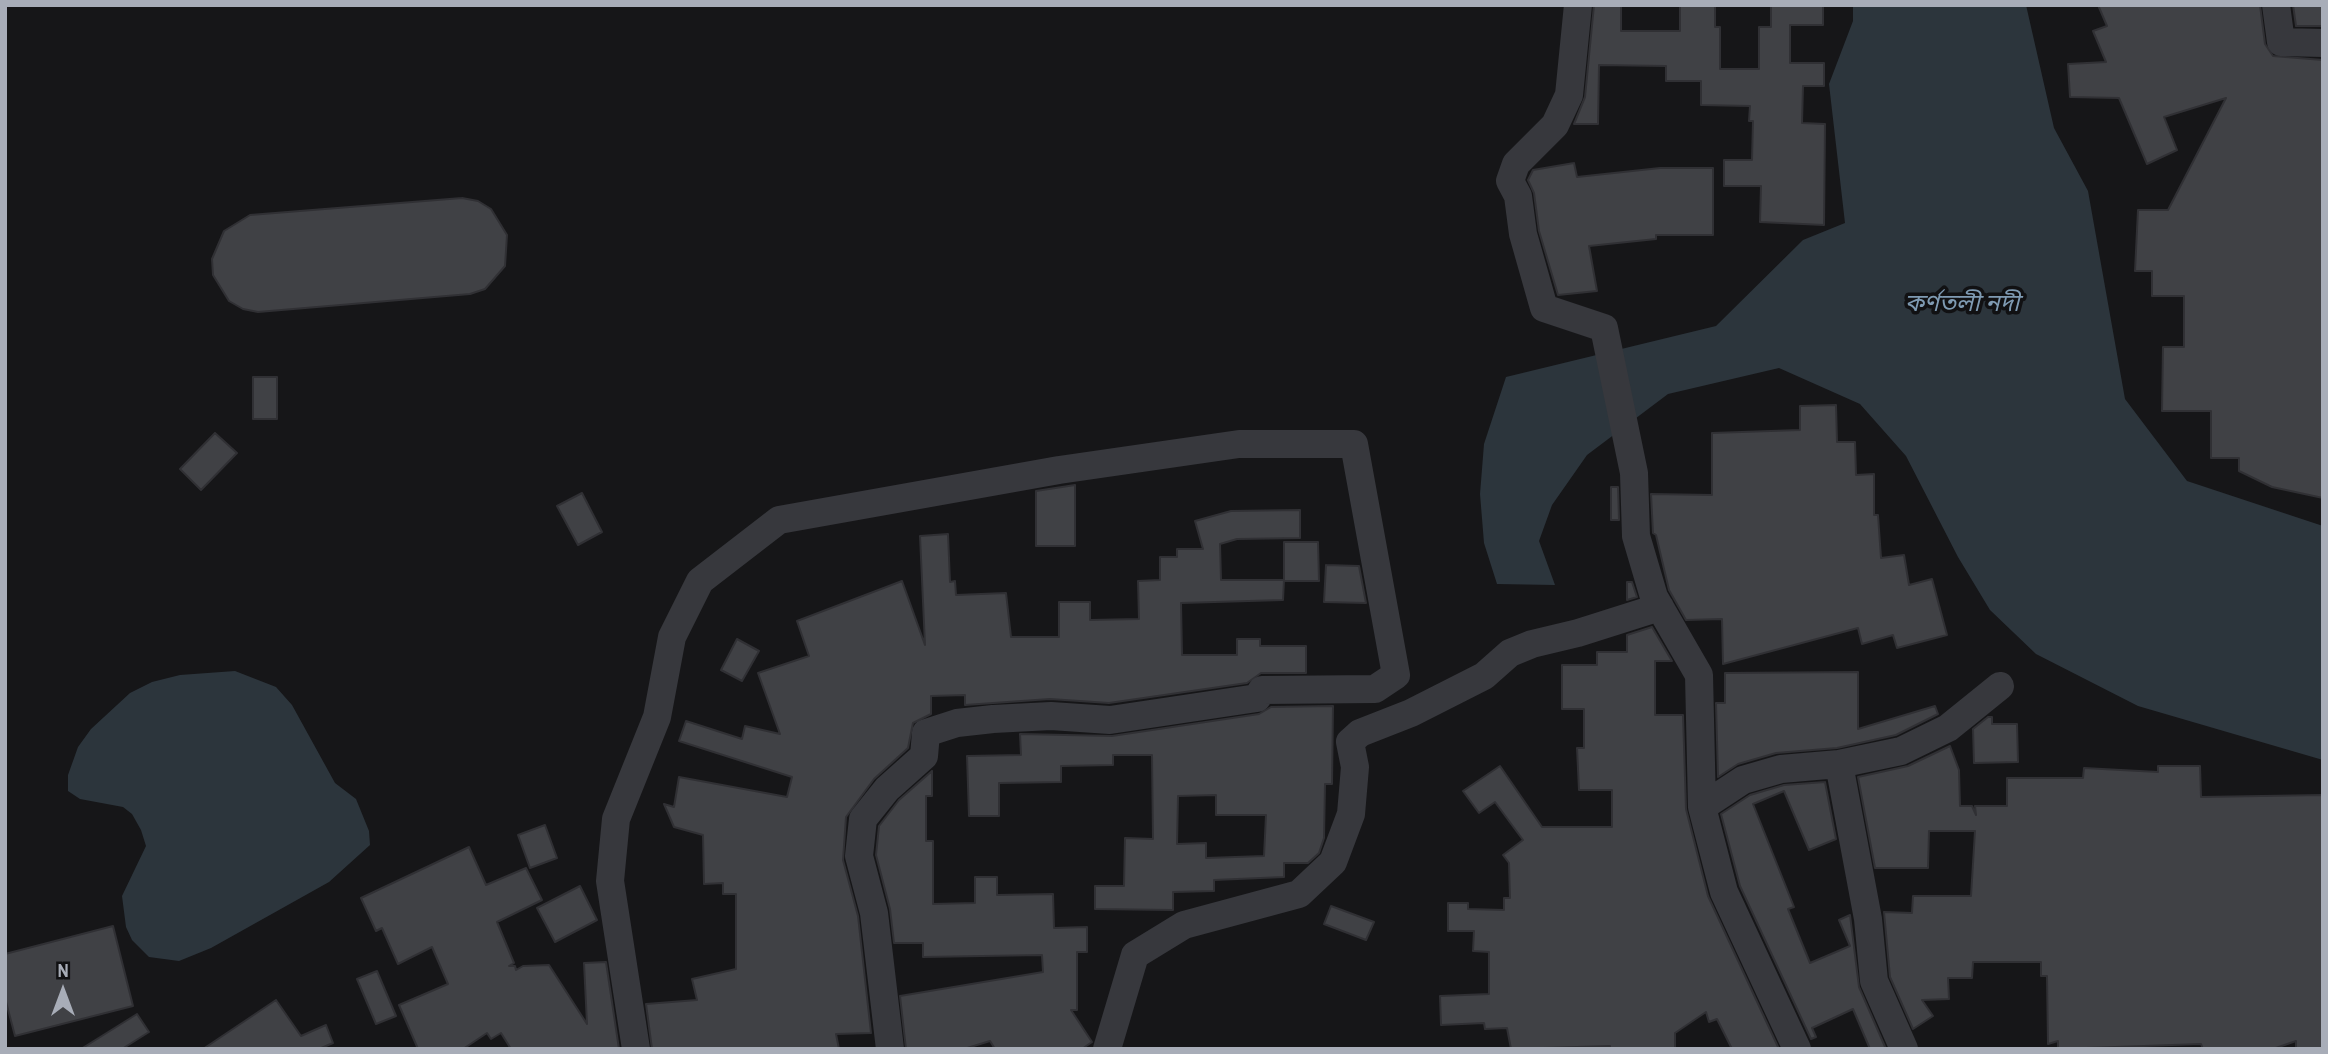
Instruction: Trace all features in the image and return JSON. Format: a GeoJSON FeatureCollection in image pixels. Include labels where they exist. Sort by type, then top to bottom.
{"type":"FeatureCollection","features":[{"type":"Feature","properties":{"kind":"street"},"geometry":{"type":"LineString","coordinates":[[1578,5],[1569,95],[1555,125],[1516,164],[1510,181],[1518,196],[1523,234],[1544,308],[1604,328],[1634,473],[1636,536],[1660,607],[1699,675],[1702,807],[1724,892],[1797,1049]]}},
{"type":"Feature","properties":{"kind":"street"},"geometry":{"type":"LineString","coordinates":[[2276,5],[2281,42],[2323,43]]}},
{"type":"Feature","properties":{"kind":"street"},"geometry":{"type":"LineString","coordinates":[[636,1049],[610,881],[616,819],[657,718],[672,637],[700,580],[779,520],[1059,470],[1239,444],[1354,444],[1396,675],[1375,689],[1262,690],[1257,698],[1110,720],[1051,716],[993,719],[957,723],[926,733],[924,756],[887,789],[863,819],[859,856],[874,914],[891,1049]]}},
{"type":"Feature","properties":{"kind":"street"},"geometry":{"type":"LineString","coordinates":[[1107,1049],[1135,956],[1184,925],[1299,894],[1333,862],[1351,814],[1355,767],[1350,742],[1360,733],[1411,713],[1484,676],[1510,653],[1532,643],[1578,634],[1660,607]]}},
{"type":"Feature","properties":{"kind":"street"},"geometry":{"type":"LineString","coordinates":[[1702,807],[1743,780],[1781,769],[1839,764],[1901,751],[1948,728],[2000,686]]}},
{"type":"Feature","properties":{"kind":"street"},"geometry":{"type":"LineString","coordinates":[[1839,764],[1868,919],[1874,981],[1903,1049]]}},
{"type":"Feature","properties":{"kind":"water","name":"কর্ণতলী নদী"},"geometry":{"type":"Polygon","coordinates":[[[1853,5],[2026,5],[2054,128],[2088,191],[2125,399],[2187,481],[2323,526],[2323,760],[2138,706],[2036,654],[1990,610],[1958,557],[1906,456],[1860,404],[1779,368],[1668,394],[1587,455],[1552,505],[1539,541],[1555,585],[1497,584],[1484,543],[1480,494],[1484,444],[1506,377],[1716,326],[1803,240],[1845,223],[1829,84],[1853,21],[1853,5]]]}},
{"type":"Feature","properties":{"kind":"water"},"geometry":{"type":"Polygon","coordinates":[[[235,671],[276,687],[292,705],[335,783],[356,799],[369,831],[370,845],[329,882],[211,948],[179,961],[149,957],[132,940],[126,927],[122,896],[146,846],[141,830],[132,814],[123,807],[80,799],[68,791],[68,775],[78,747],[91,729],[130,693],[152,682],[180,675],[235,671]]]}},
{"type":"Feature","properties":{"kind":"building"},"geometry":{"type":"Polygon","coordinates":[[[1594,5],[1621,5],[1621,31],[1680,31],[1680,5],[1715,5],[1715,27],[1720,27],[1720,69],[1759,69],[1759,27],[1771,27],[1771,5],[1823,5],[1823,25],[1790,25],[1790,63],[1824,63],[1824,86],[1803,86],[1802,123],[1825,124],[1824,225],[1760,222],[1761,186],[1724,186],[1724,160],[1752,160],[1753,121],[1749,121],[1750,106],[1701,105],[1701,81],[1666,81],[1666,66],[1599,65],[1598,124],[1574,124],[1585,97],[1594,5]]]}},
{"type":"Feature","properties":{"kind":"building"},"geometry":{"type":"Polygon","coordinates":[[[2098,5],[2260,5],[2265,44],[2273,56],[2323,60],[2323,498],[2272,487],[2239,471],[2239,458],[2211,458],[2211,411],[2162,411],[2163,347],[2184,347],[2184,296],[2152,296],[2152,271],[2135,271],[2138,210],[2168,210],[2226,98],[2164,117],[2177,150],[2147,164],[2119,98],[2070,97],[2068,64],[2106,62],[2093,31],[2107,26],[2098,5]]]}},
{"type":"Feature","properties":{"kind":"building"},"geometry":{"type":"Polygon","coordinates":[[[2293,5],[2323,5],[2323,26],[2296,26],[2293,5]]]}},
{"type":"Feature","properties":{"kind":"building"},"geometry":{"type":"Polygon","coordinates":[[[1574,163],[1577,177],[1660,168],[1713,168],[1713,235],[1656,235],[1656,239],[1589,246],[1597,291],[1558,295],[1539,231],[1534,193],[1528,180],[1533,170],[1574,163]]]}},
{"type":"Feature","properties":{"kind":"building"},"geometry":{"type":"Polygon","coordinates":[[[462,198],[478,201],[491,209],[507,235],[505,266],[485,289],[470,294],[258,312],[243,309],[229,301],[213,275],[212,259],[224,231],[250,215],[462,198]]]}},
{"type":"Feature","properties":{"kind":"building"},"geometry":{"type":"Polygon","coordinates":[[[253,377],[277,377],[277,419],[253,419],[253,377]]]}},
{"type":"Feature","properties":{"kind":"building"},"geometry":{"type":"Polygon","coordinates":[[[1836,405],[1837,442],[1855,442],[1856,475],[1874,474],[1874,515],[1878,515],[1881,558],[1904,555],[1909,585],[1932,579],[1947,635],[1897,648],[1893,635],[1862,644],[1858,628],[1723,664],[1722,619],[1686,620],[1669,590],[1656,535],[1653,533],[1651,494],[1712,495],[1712,433],[1800,430],[1800,406],[1836,405]]]}},
{"type":"Feature","properties":{"kind":"building"},"geometry":{"type":"Polygon","coordinates":[[[215,433],[237,453],[201,490],[180,469],[215,433]]]}},
{"type":"Feature","properties":{"kind":"building"},"geometry":{"type":"Polygon","coordinates":[[[1075,485],[1075,546],[1036,546],[1036,491],[1075,485]]]}},
{"type":"Feature","properties":{"kind":"building"},"geometry":{"type":"Polygon","coordinates":[[[1611,487],[1618,487],[1619,520],[1611,520],[1611,487]]]}},
{"type":"Feature","properties":{"kind":"building"},"geometry":{"type":"Polygon","coordinates":[[[582,493],[602,532],[578,545],[557,506],[582,493]]]}},
{"type":"Feature","properties":{"kind":"building"},"geometry":{"type":"Polygon","coordinates":[[[1300,510],[1300,538],[1237,539],[1220,544],[1221,580],[1284,580],[1283,600],[1181,603],[1182,655],[1237,655],[1237,639],[1260,639],[1260,646],[1306,646],[1306,673],[1261,673],[1247,683],[1109,703],[1050,699],[965,705],[965,695],[931,696],[931,714],[913,723],[908,748],[874,779],[846,817],[843,860],[858,916],[871,1033],[836,1034],[839,1049],[652,1049],[646,1004],[697,1000],[692,979],[736,969],[736,894],[723,894],[723,883],[704,884],[703,835],[674,827],[664,804],[674,807],[679,777],[787,797],[792,777],[679,741],[686,721],[742,739],[745,726],[780,734],[758,673],[809,656],[797,621],[902,581],[925,645],[920,536],[948,534],[950,582],[955,581],[956,595],[1006,593],[1011,637],[1059,637],[1059,602],[1090,602],[1090,620],[1139,619],[1138,581],[1160,580],[1160,557],[1177,557],[1177,549],[1203,549],[1195,521],[1231,511],[1300,510]]]}},
{"type":"Feature","properties":{"kind":"building"},"geometry":{"type":"Polygon","coordinates":[[[1284,542],[1318,542],[1319,581],[1284,581],[1284,542]]]}},
{"type":"Feature","properties":{"kind":"building"},"geometry":{"type":"Polygon","coordinates":[[[1326,565],[1359,566],[1366,603],[1324,602],[1326,565]]]}},
{"type":"Feature","properties":{"kind":"building"},"geometry":{"type":"Polygon","coordinates":[[[1627,582],[1632,582],[1637,597],[1627,600],[1627,582]]]}},
{"type":"Feature","properties":{"kind":"building"},"geometry":{"type":"Polygon","coordinates":[[[1652,627],[1672,661],[1655,661],[1655,715],[1683,715],[1686,809],[1708,896],[1779,1049],[1732,1049],[1717,1019],[1709,1022],[1706,1012],[1675,1033],[1675,1049],[1610,1049],[1610,1046],[1511,1049],[1507,1028],[1485,1029],[1484,1023],[1441,1025],[1440,996],[1489,994],[1489,952],[1473,951],[1474,931],[1448,931],[1448,903],[1468,903],[1468,909],[1504,910],[1504,898],[1510,898],[1509,863],[1503,855],[1523,840],[1495,802],[1479,813],[1463,791],[1500,766],[1542,827],[1612,827],[1612,790],[1579,790],[1577,748],[1584,748],[1584,709],[1562,709],[1562,665],[1597,665],[1597,652],[1627,652],[1627,635],[1652,627]]]}},
{"type":"Feature","properties":{"kind":"building"},"geometry":{"type":"Polygon","coordinates":[[[737,639],[759,651],[742,681],[721,670],[737,639]]]}},
{"type":"Feature","properties":{"kind":"building"},"geometry":{"type":"Polygon","coordinates":[[[1858,672],[1858,729],[1935,706],[1938,714],[1896,735],[1837,748],[1776,753],[1738,764],[1718,777],[1716,703],[1725,703],[1725,673],[1858,672]]]}},
{"type":"Feature","properties":{"kind":"building"},"geometry":{"type":"Polygon","coordinates":[[[1333,706],[1332,784],[1325,784],[1324,838],[1319,853],[1308,863],[1284,863],[1284,877],[1214,880],[1214,891],[1173,892],[1173,910],[1095,909],[1095,886],[1124,886],[1125,838],[1153,839],[1152,755],[1113,755],[1113,765],[1061,766],[1061,782],[999,783],[999,816],[969,816],[967,756],[1021,755],[1020,734],[1112,736],[1259,714],[1271,707],[1333,706]],[[1216,795],[1178,796],[1177,844],[1206,843],[1206,858],[1264,856],[1266,815],[1216,815],[1216,795]]]}},
{"type":"Feature","properties":{"kind":"building"},"geometry":{"type":"Polygon","coordinates":[[[1988,717],[1992,717],[1992,724],[2017,724],[2018,762],[1974,763],[1973,729],[1988,717]]]}},
{"type":"Feature","properties":{"kind":"building"},"geometry":{"type":"Polygon","coordinates":[[[1950,746],[1959,770],[1960,806],[1972,806],[1976,815],[1975,806],[2007,806],[2007,778],[2083,778],[2084,768],[2158,772],[2158,766],[2200,766],[2201,797],[2323,795],[2323,1049],[2296,1049],[2296,1041],[2273,1049],[2203,1049],[2201,1044],[2058,1049],[2058,1041],[2048,1044],[2047,976],[2041,976],[2041,962],[1973,962],[1972,978],[1948,978],[1949,999],[1922,1000],[1933,1016],[1913,1029],[1890,977],[1884,912],[1912,913],[1913,896],[1971,896],[1975,831],[1929,831],[1928,868],[1875,868],[1858,777],[1908,766],[1950,746]]]}},
{"type":"Feature","properties":{"kind":"building"},"geometry":{"type":"Polygon","coordinates":[[[932,771],[932,796],[926,796],[926,841],[933,841],[933,904],[975,903],[975,877],[997,877],[997,895],[1053,894],[1054,928],[1087,927],[1087,952],[1077,952],[1077,1010],[1071,1010],[1092,1042],[1082,1049],[995,1049],[990,1041],[964,1049],[906,1049],[900,996],[1043,972],[1042,955],[923,957],[923,943],[894,943],[890,909],[876,855],[879,826],[899,800],[932,771]]]}},
{"type":"Feature","properties":{"kind":"building"},"geometry":{"type":"Polygon","coordinates":[[[1825,782],[1836,839],[1809,850],[1784,791],[1753,804],[1794,907],[1788,909],[1810,963],[1850,946],[1839,920],[1850,915],[1859,987],[1886,1049],[1870,1049],[1853,1009],[1812,1028],[1816,1037],[1811,1039],[1740,886],[1721,814],[1750,795],[1784,785],[1825,782]]]}},
{"type":"Feature","properties":{"kind":"building"},"geometry":{"type":"Polygon","coordinates":[[[545,825],[557,858],[530,868],[518,835],[545,825]]]}},
{"type":"Feature","properties":{"kind":"building"},"geometry":{"type":"Polygon","coordinates":[[[469,847],[486,885],[526,868],[542,900],[497,922],[514,963],[509,966],[515,966],[516,970],[523,966],[549,965],[587,1024],[584,963],[606,962],[619,1049],[511,1049],[501,1033],[491,1039],[487,1033],[463,1049],[418,1049],[399,1005],[448,984],[432,947],[398,964],[382,928],[376,931],[361,898],[469,847]]]}},
{"type":"Feature","properties":{"kind":"building"},"geometry":{"type":"Polygon","coordinates":[[[580,886],[597,920],[555,942],[537,908],[580,886]]]}},
{"type":"Feature","properties":{"kind":"building"},"geometry":{"type":"Polygon","coordinates":[[[1331,906],[1374,922],[1366,940],[1324,924],[1331,906]]]}},
{"type":"Feature","properties":{"kind":"building"},"geometry":{"type":"Polygon","coordinates":[[[113,926],[133,1006],[15,1036],[5,998],[5,954],[113,926]]]}},
{"type":"Feature","properties":{"kind":"building"},"geometry":{"type":"Polygon","coordinates":[[[377,971],[396,1016],[376,1024],[357,979],[377,971]]]}},
{"type":"Feature","properties":{"kind":"building"},"geometry":{"type":"Polygon","coordinates":[[[276,1000],[301,1036],[326,1025],[333,1043],[319,1049],[203,1049],[276,1000]]]}},
{"type":"Feature","properties":{"kind":"building"},"geometry":{"type":"Polygon","coordinates":[[[137,1014],[149,1032],[122,1049],[81,1049],[137,1014]]]}}]}
